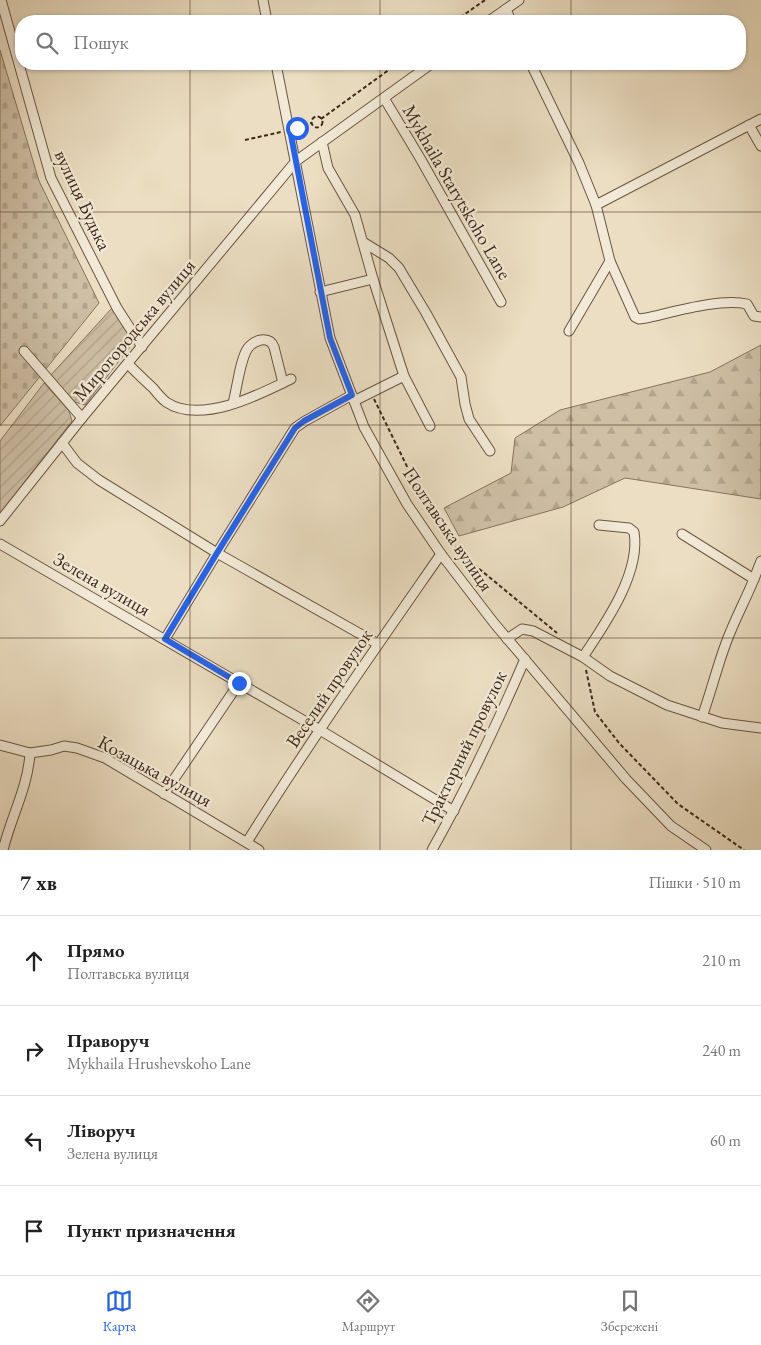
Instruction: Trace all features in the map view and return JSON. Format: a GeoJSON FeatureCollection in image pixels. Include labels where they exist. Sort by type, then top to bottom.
{"type":"FeatureCollection","features":[{"type":"Feature","properties":{"kind":"street","name":"вулиця Будька"},"geometry":{"type":"LineString","coordinates":[[1,0],[15,50]]}},
{"type":"Feature","properties":{"kind":"street"},"geometry":{"type":"LineString","coordinates":[[263,0],[266,15]]}},
{"type":"Feature","properties":{"kind":"street"},"geometry":{"type":"LineString","coordinates":[[498,15],[518,0]]}},
{"type":"Feature","properties":{"kind":"street"},"geometry":{"type":"LineString","coordinates":[[506,10],[508,15]]}},
{"type":"Feature","properties":{"kind":"street","name":"вулиця Будька"},"geometry":{"type":"LineString","coordinates":[[21,70],[51,178],[117,308],[142,347]]}},
{"type":"Feature","properties":{"kind":"street","name":"Полтавська вулиця"},"geometry":{"type":"LineString","coordinates":[[277,70],[330,338],[364,427],[407,504],[441,554],[507,639],[626,780],[671,826],[706,850]]}},
{"type":"Feature","properties":{"kind":"street","name":"Мирогородська вулиця"},"geometry":{"type":"LineString","coordinates":[[0,521],[82,418],[296,161],[423,70]]}},
{"type":"Feature","properties":{"kind":"street"},"geometry":{"type":"LineString","coordinates":[[534,70],[579,163],[596,205],[610,261],[635,317],[639,319],[717,303],[747,304],[754,316],[761,317]]}},
{"type":"Feature","properties":{"kind":"street","name":"Mykhaila Starytskoho Lane"},"geometry":{"type":"LineString","coordinates":[[384,98],[501,302]]}},
{"type":"Feature","properties":{"kind":"street"},"geometry":{"type":"LineString","coordinates":[[596,205],[761,119]]}},
{"type":"Feature","properties":{"kind":"street"},"geometry":{"type":"LineString","coordinates":[[749,125],[761,146]]}},
{"type":"Feature","properties":{"kind":"street"},"geometry":{"type":"LineString","coordinates":[[322,142],[328,168],[356,215],[373,280],[404,376],[430,426]]}},
{"type":"Feature","properties":{"kind":"street"},"geometry":{"type":"LineString","coordinates":[[363,242],[389,258],[399,268],[461,377],[465,404],[470,419],[490,451]]}},
{"type":"Feature","properties":{"kind":"street"},"geometry":{"type":"LineString","coordinates":[[570,331],[610,261]]}},
{"type":"Feature","properties":{"kind":"street"},"geometry":{"type":"LineString","coordinates":[[320,292],[373,280]]}},
{"type":"Feature","properties":{"kind":"street"},"geometry":{"type":"LineString","coordinates":[[128,364],[165,401],[171,404],[184,409],[219,408],[234,403],[265,392],[287,381],[272,342],[262,340],[248,348],[244,357],[234,403]]}},
{"type":"Feature","properties":{"kind":"street"},"geometry":{"type":"LineString","coordinates":[[24,351],[82,418]]}},
{"type":"Feature","properties":{"kind":"street"},"geometry":{"type":"LineString","coordinates":[[165,639],[295,428],[304,421],[404,376]]}},
{"type":"Feature","properties":{"kind":"street"},"geometry":{"type":"LineString","coordinates":[[62,443],[77,464],[98,480],[217,553],[378,644]]}},
{"type":"Feature","properties":{"kind":"street"},"geometry":{"type":"LineString","coordinates":[[583,657],[622,595],[635,547],[634,532],[629,528],[599,525]]}},
{"type":"Feature","properties":{"kind":"street"},"geometry":{"type":"LineString","coordinates":[[682,534],[754,579]]}},
{"type":"Feature","properties":{"kind":"street","name":"Зелена вулиця"},"geometry":{"type":"LineString","coordinates":[[0,544],[320,730],[454,811]]}},
{"type":"Feature","properties":{"kind":"street","name":"Веселий провулок"},"geometry":{"type":"LineString","coordinates":[[247,842],[277,793],[441,554]]}},
{"type":"Feature","properties":{"kind":"street"},"geometry":{"type":"LineString","coordinates":[[702,717],[726,643],[745,602],[761,560]]}},
{"type":"Feature","properties":{"kind":"street"},"geometry":{"type":"LineString","coordinates":[[507,639],[522,629],[533,631],[583,657],[626,685],[667,705],[722,723],[761,728]]}},
{"type":"Feature","properties":{"kind":"street","name":"Тракторний провулок"},"geometry":{"type":"LineString","coordinates":[[432,850],[454,811],[525,659]]}},
{"type":"Feature","properties":{"kind":"street"},"geometry":{"type":"LineString","coordinates":[[164,794],[239,683]]}},
{"type":"Feature","properties":{"kind":"street","name":"Козацька вулиця"},"geometry":{"type":"LineString","coordinates":[[0,745],[30,753],[64,746],[77,748],[105,758],[259,850]]}},
{"type":"Feature","properties":{"kind":"street"},"geometry":{"type":"LineString","coordinates":[[3,850],[8,829],[25,786],[30,753]]}},
{"type":"Feature","properties":{"kind":"path"},"geometry":{"type":"LineString","coordinates":[[464,15],[485,0]]}},
{"type":"Feature","properties":{"kind":"path"},"geometry":{"type":"LineString","coordinates":[[321,119],[389,70]]}},
{"type":"Feature","properties":{"kind":"path"},"geometry":{"type":"LineString","coordinates":[[311,124],[314,117],[321,119]]}},
{"type":"Feature","properties":{"kind":"path"},"geometry":{"type":"LineString","coordinates":[[245,140],[311,124],[315,127],[319,126],[322,123],[321,119]]}},
{"type":"Feature","properties":{"kind":"path"},"geometry":{"type":"LineString","coordinates":[[371,392],[418,491],[449,539],[460,553],[563,638]]}},
{"type":"Feature","properties":{"kind":"path"},"geometry":{"type":"LineString","coordinates":[[583,657],[595,712],[620,743],[678,804],[744,850]]}},
{"type":"Feature","properties":{"kind":"green space"},"geometry":{"type":"Polygon","coordinates":[[[0,50],[39,181],[99,303],[0,426],[0,50]]]}},
{"type":"Feature","properties":{"kind":"green space"},"geometry":{"type":"Polygon","coordinates":[[[112,308],[132,337],[133,343],[85,405],[75,402],[50,376],[112,308]]]}},
{"type":"Feature","properties":{"kind":"green space"},"geometry":{"type":"Polygon","coordinates":[[[761,345],[761,499],[625,478],[563,507],[459,536],[444,508],[511,473],[515,438],[560,410],[710,372],[761,345]]]}},
{"type":"Feature","properties":{"kind":"green space"},"geometry":{"type":"Polygon","coordinates":[[[44,383],[69,411],[72,421],[0,513],[0,441],[44,383]]]}},
{"type":"Feature","properties":{"kind":"route"},"geometry":{"type":"LineString","coordinates":[[239,683],[165,639],[295,428],[304,421],[352,395],[330,338],[320,292],[290,130],[297,128]]}}]}
